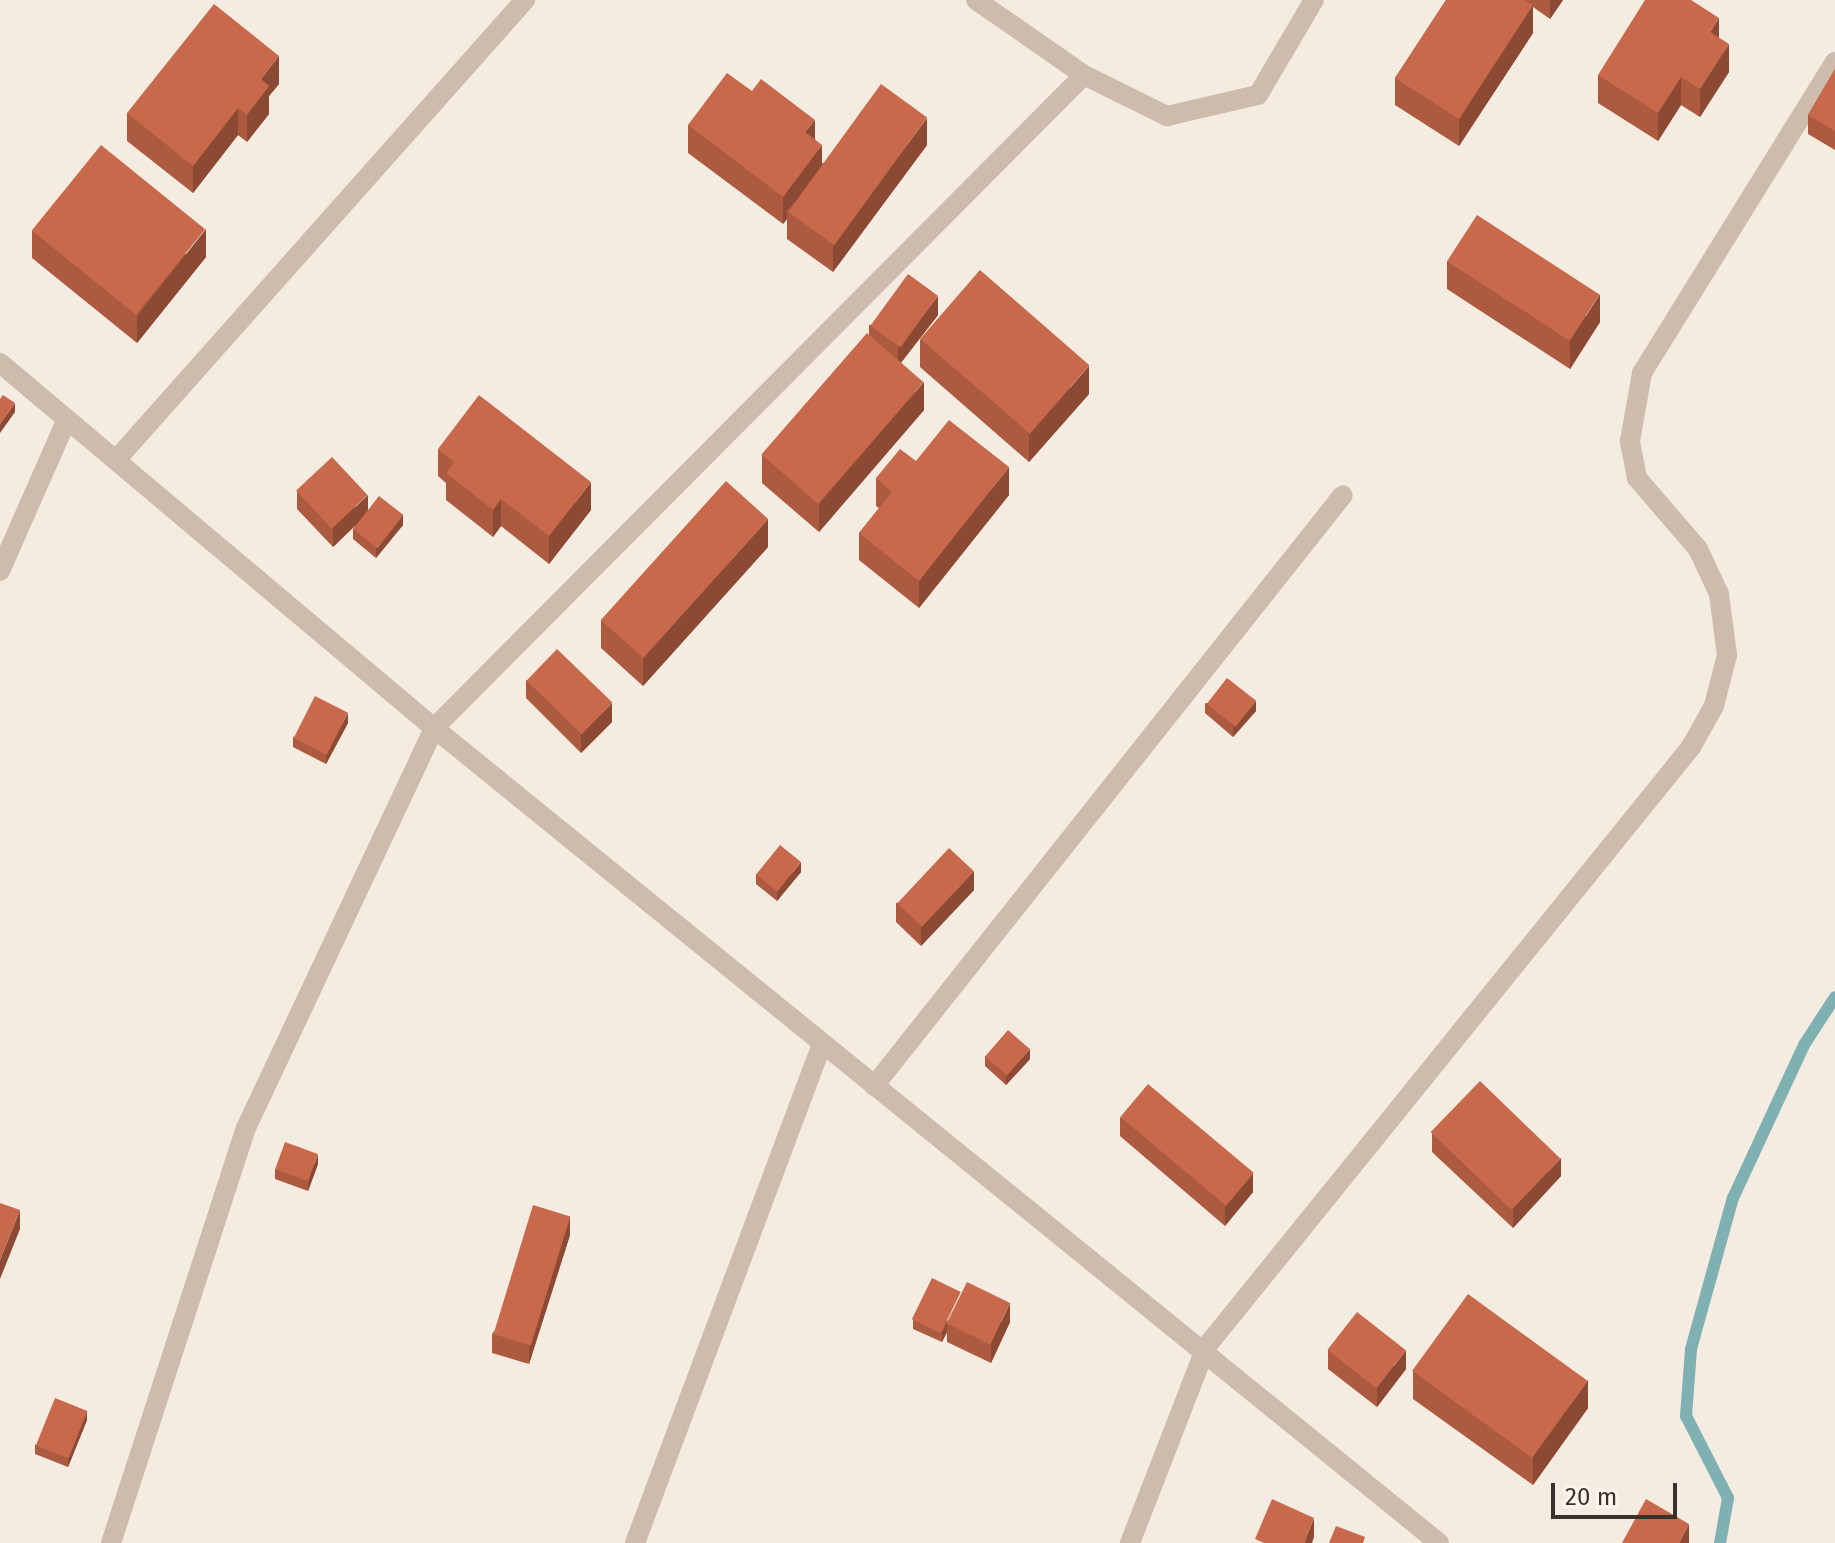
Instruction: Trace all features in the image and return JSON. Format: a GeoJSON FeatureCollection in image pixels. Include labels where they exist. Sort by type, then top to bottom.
{"type":"FeatureCollection","features":[{"type":"Feature","properties":{"kind":"street"},"geometry":{"type":"LineString","coordinates":[[116,460],[525,0]]}},
{"type":"Feature","properties":{"kind":"street"},"geometry":{"type":"LineString","coordinates":[[976,0],[1084,75],[1167,116],[1258,95],[1314,0]]}},
{"type":"Feature","properties":{"kind":"street"},"geometry":{"type":"LineString","coordinates":[[1130,1543],[1206,1347],[1682,759],[1714,706],[1727,655],[1719,594],[1698,549],[1637,478],[1630,441],[1642,373],[1835,62]]}},
{"type":"Feature","properties":{"kind":"street"},"geometry":{"type":"LineString","coordinates":[[111,1543],[246,1128],[434,728],[1084,75]]}},
{"type":"Feature","properties":{"kind":"street"},"geometry":{"type":"LineString","coordinates":[[0,363],[434,728],[874,1086],[1206,1347],[1439,1543]]}},
{"type":"Feature","properties":{"kind":"street"},"geometry":{"type":"LineString","coordinates":[[0,571],[67,419]]}},
{"type":"Feature","properties":{"kind":"street"},"geometry":{"type":"LineString","coordinates":[[874,1086],[1343,495]]}},
{"type":"Feature","properties":{"kind":"street"},"geometry":{"type":"LineString","coordinates":[[635,1543],[822,1044]]}},
{"type":"Feature","properties":{"kind":"building"},"geometry":{"type":"Polygon","coordinates":[[[1446,0],[1524,0],[1533,5],[1459,119],[1395,78],[1446,0]]]}},
{"type":"Feature","properties":{"kind":"building"},"geometry":{"type":"Polygon","coordinates":[[[1645,0],[1691,0],[1719,18],[1710,32],[1729,44],[1700,89],[1681,77],[1658,113],[1598,75],[1645,0]]]}},
{"type":"Feature","properties":{"kind":"building"},"geometry":{"type":"Polygon","coordinates":[[[214,4],[279,56],[261,79],[269,86],[247,115],[238,108],[193,166],[127,113],[214,4]]]}},
{"type":"Feature","properties":{"kind":"building"},"geometry":{"type":"Polygon","coordinates":[[[1835,69],[1835,131],[1808,115],[1835,69]]]}},
{"type":"Feature","properties":{"kind":"building"},"geometry":{"type":"Polygon","coordinates":[[[727,73],[752,91],[761,79],[815,120],[805,132],[822,145],[783,197],[688,125],[727,73]]]}},
{"type":"Feature","properties":{"kind":"building"},"geometry":{"type":"Polygon","coordinates":[[[881,84],[927,118],[834,245],[788,212],[881,84]]]}},
{"type":"Feature","properties":{"kind":"building"},"geometry":{"type":"Polygon","coordinates":[[[101,145],[205,229],[136,315],[32,230],[101,145]]]}},
{"type":"Feature","properties":{"kind":"building"},"geometry":{"type":"Polygon","coordinates":[[[1477,215],[1599,295],[1569,341],[1447,261],[1477,215]]]}},
{"type":"Feature","properties":{"kind":"building"},"geometry":{"type":"Polygon","coordinates":[[[980,270],[1089,365],[1030,434],[920,339],[980,270]]]}},
{"type":"Feature","properties":{"kind":"building"},"geometry":{"type":"Polygon","coordinates":[[[908,274],[938,296],[900,348],[870,326],[908,274]]]}},
{"type":"Feature","properties":{"kind":"building"},"geometry":{"type":"Polygon","coordinates":[[[867,333],[924,382],[818,504],[761,455],[867,333]]]}},
{"type":"Feature","properties":{"kind":"building"},"geometry":{"type":"Polygon","coordinates":[[[3,395],[15,403],[0,424],[0,399],[3,395]]]}},
{"type":"Feature","properties":{"kind":"building"},"geometry":{"type":"Polygon","coordinates":[[[479,395],[591,482],[549,536],[501,499],[493,510],[446,473],[454,462],[438,449],[479,395]]]}},
{"type":"Feature","properties":{"kind":"building"},"geometry":{"type":"Polygon","coordinates":[[[949,420],[1009,467],[919,581],[859,533],[892,492],[876,478],[900,449],[916,461],[949,420]]]}},
{"type":"Feature","properties":{"kind":"building"},"geometry":{"type":"Polygon","coordinates":[[[332,457],[367,495],[332,528],[296,490],[332,457]]]}},
{"type":"Feature","properties":{"kind":"building"},"geometry":{"type":"Polygon","coordinates":[[[726,481],[768,519],[643,658],[601,620],[726,481]]]}},
{"type":"Feature","properties":{"kind":"building"},"geometry":{"type":"Polygon","coordinates":[[[379,496],[403,515],[378,548],[353,529],[379,496]]]}},
{"type":"Feature","properties":{"kind":"building"},"geometry":{"type":"Polygon","coordinates":[[[557,649],[612,702],[582,734],[526,681],[557,649]]]}},
{"type":"Feature","properties":{"kind":"building"},"geometry":{"type":"Polygon","coordinates":[[[1227,678],[1256,701],[1236,727],[1207,704],[1227,678]]]}},
{"type":"Feature","properties":{"kind":"building"},"geometry":{"type":"Polygon","coordinates":[[[315,696],[348,713],[327,755],[294,738],[315,696]]]}},
{"type":"Feature","properties":{"kind":"building"},"geometry":{"type":"Polygon","coordinates":[[[780,845],[801,862],[777,892],[756,875],[780,845]]]}},
{"type":"Feature","properties":{"kind":"building"},"geometry":{"type":"Polygon","coordinates":[[[949,848],[974,871],[922,927],[897,904],[949,848]]]}},
{"type":"Feature","properties":{"kind":"building"},"geometry":{"type":"Polygon","coordinates":[[[1008,1030],[1030,1049],[1007,1075],[985,1056],[1008,1030]]]}},
{"type":"Feature","properties":{"kind":"building"},"geometry":{"type":"Polygon","coordinates":[[[1480,1081],[1561,1159],[1511,1210],[1431,1132],[1480,1081]]]}},
{"type":"Feature","properties":{"kind":"building"},"geometry":{"type":"Polygon","coordinates":[[[1148,1084],[1254,1173],[1226,1206],[1120,1117],[1148,1084]]]}},
{"type":"Feature","properties":{"kind":"building"},"geometry":{"type":"Polygon","coordinates":[[[285,1142],[318,1154],[308,1181],[275,1169],[285,1142]]]}},
{"type":"Feature","properties":{"kind":"building"},"geometry":{"type":"Polygon","coordinates":[[[0,1203],[20,1210],[0,1260],[0,1203]]]}},
{"type":"Feature","properties":{"kind":"building"},"geometry":{"type":"Polygon","coordinates":[[[533,1205],[570,1216],[531,1346],[494,1334],[533,1205]]]}},
{"type":"Feature","properties":{"kind":"building"},"geometry":{"type":"Polygon","coordinates":[[[932,1278],[961,1292],[941,1333],[912,1319],[932,1278]]]}},
{"type":"Feature","properties":{"kind":"building"},"geometry":{"type":"Polygon","coordinates":[[[967,1282],[1010,1303],[990,1344],[947,1323],[967,1282]]]}},
{"type":"Feature","properties":{"kind":"building"},"geometry":{"type":"Polygon","coordinates":[[[1468,1294],[1588,1381],[1532,1458],[1412,1371],[1468,1294]]]}},
{"type":"Feature","properties":{"kind":"building"},"geometry":{"type":"Polygon","coordinates":[[[1357,1312],[1406,1350],[1376,1388],[1327,1350],[1357,1312]]]}},
{"type":"Feature","properties":{"kind":"building"},"geometry":{"type":"Polygon","coordinates":[[[55,1398],[87,1411],[68,1458],[36,1445],[55,1398]]]}},
{"type":"Feature","properties":{"kind":"building"},"geometry":{"type":"Polygon","coordinates":[[[1272,1499],[1314,1518],[1304,1543],[1264,1543],[1255,1539],[1272,1499]]]}},
{"type":"Feature","properties":{"kind":"building"},"geometry":{"type":"Polygon","coordinates":[[[1646,1499],[1689,1524],[1679,1543],[1622,1543],[1646,1499]]]}},
{"type":"Feature","properties":{"kind":"building"},"geometry":{"type":"Polygon","coordinates":[[[1336,1526],[1365,1537],[1363,1543],[1329,1543],[1336,1526]]]}},
{"type":"Feature","properties":{"kind":"waterway"},"geometry":{"type":"LineString","coordinates":[[1720,1543],[1728,1498],[1686,1416],[1691,1349],[1733,1198],[1804,1045],[1835,997]]}}]}
